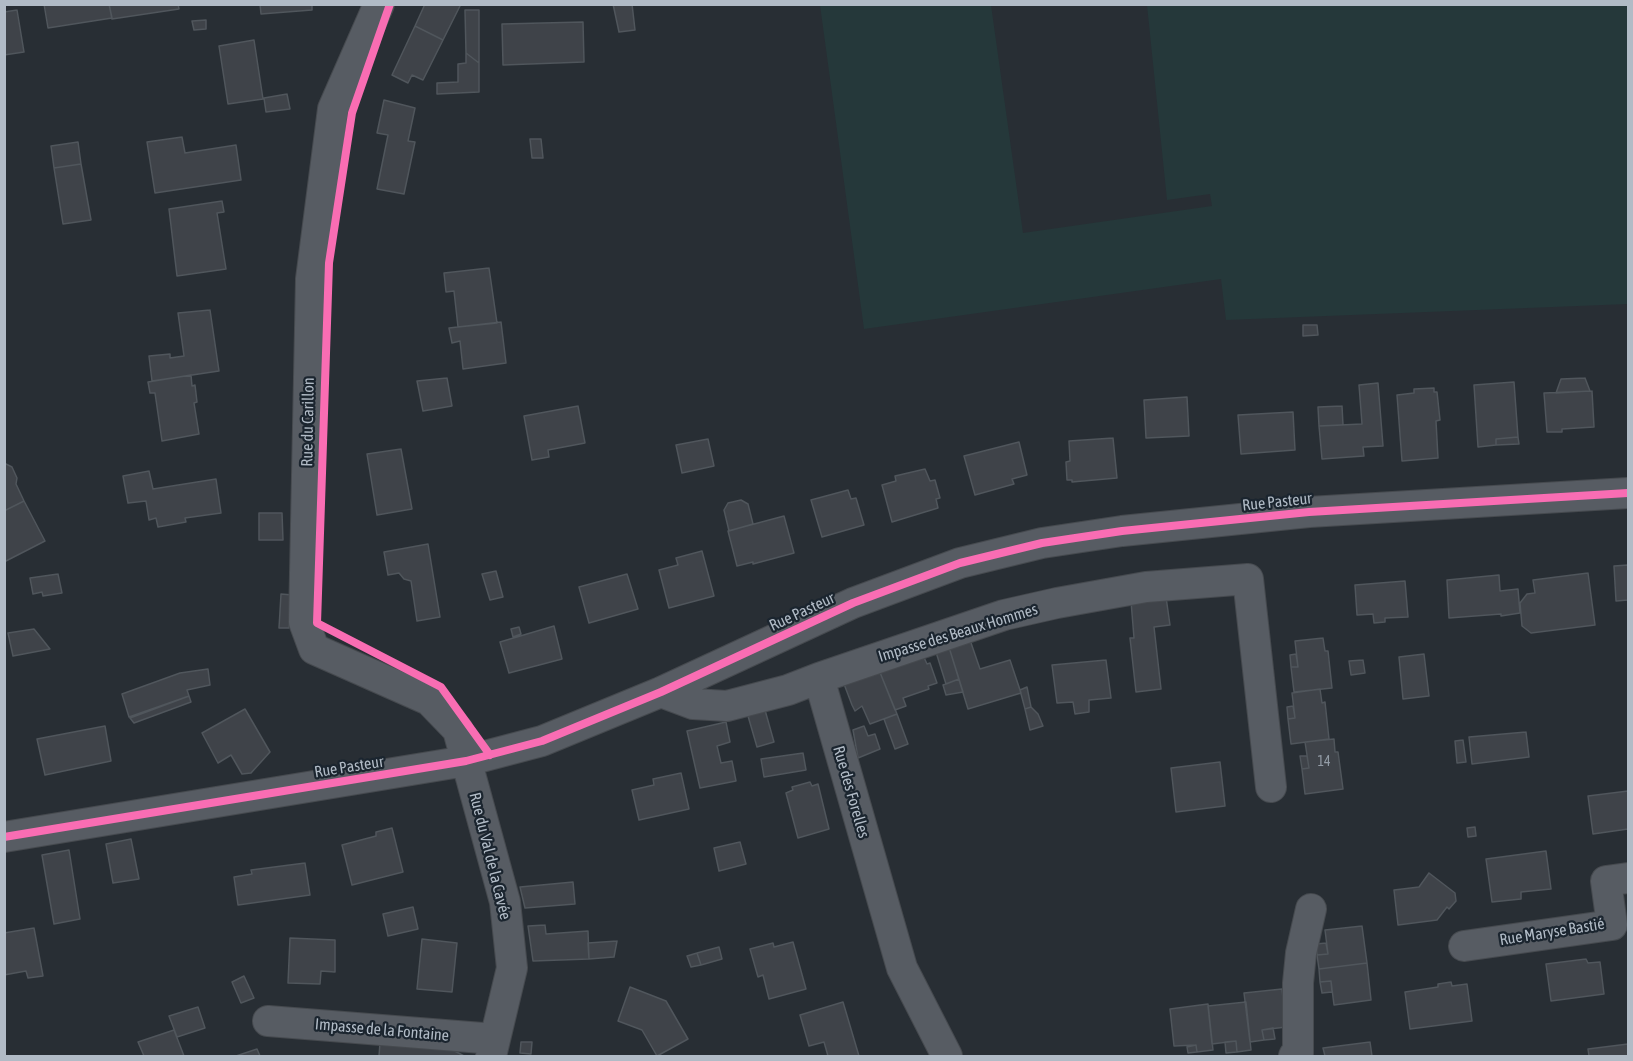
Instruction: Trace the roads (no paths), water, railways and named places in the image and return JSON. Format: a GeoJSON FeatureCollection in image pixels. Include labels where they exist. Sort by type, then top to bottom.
{"type":"FeatureCollection","features":[{"type":"Feature","properties":{"kind":"street","name":"Rue du Carillon"},"geometry":{"type":"LineString","coordinates":[[379,4],[333,109],[312,267],[304,622],[314,649],[429,700],[458,730],[466,761]]}},
{"type":"Feature","properties":{"kind":"street","name":"Rue Pasteur"},"geometry":{"type":"LineString","coordinates":[[4,837],[466,761],[542,741],[661,692],[853,603],[960,563],[1042,543],[1122,531],[1309,512],[1629,493]]}},
{"type":"Feature","properties":{"kind":"street","name":"Impasse des Beaux Hommes"},"geometry":{"type":"LineString","coordinates":[[819,678],[1004,615],[1146,587],[1248,579],[1271,787]]}},
{"type":"Feature","properties":{"kind":"street"},"geometry":{"type":"LineString","coordinates":[[661,692],[693,704],[727,706],[788,690],[819,678]]}},
{"type":"Feature","properties":{"kind":"street","name":"Rue des Forelles"},"geometry":{"type":"LineString","coordinates":[[819,678],[902,968],[947,1056]]}},
{"type":"Feature","properties":{"kind":"street","name":"Rue du Val de la Cavée"},"geometry":{"type":"LineString","coordinates":[[466,761],[505,902],[512,968],[493,1048]]}},
{"type":"Feature","properties":{"kind":"street","name":"Rue Maryse Bastié"},"geometry":{"type":"LineString","coordinates":[[1464,946],[1612,925],[1606,881],[1629,878]]}},
{"type":"Feature","properties":{"kind":"street"},"geometry":{"type":"LineString","coordinates":[[1294,1056],[1298,1054],[1298,983],[1301,953],[1311,909]]}},
{"type":"Feature","properties":{"kind":"street","name":"Impasse de la Fontaine"},"geometry":{"type":"LineString","coordinates":[[268,1021],[493,1048]]}}]}
